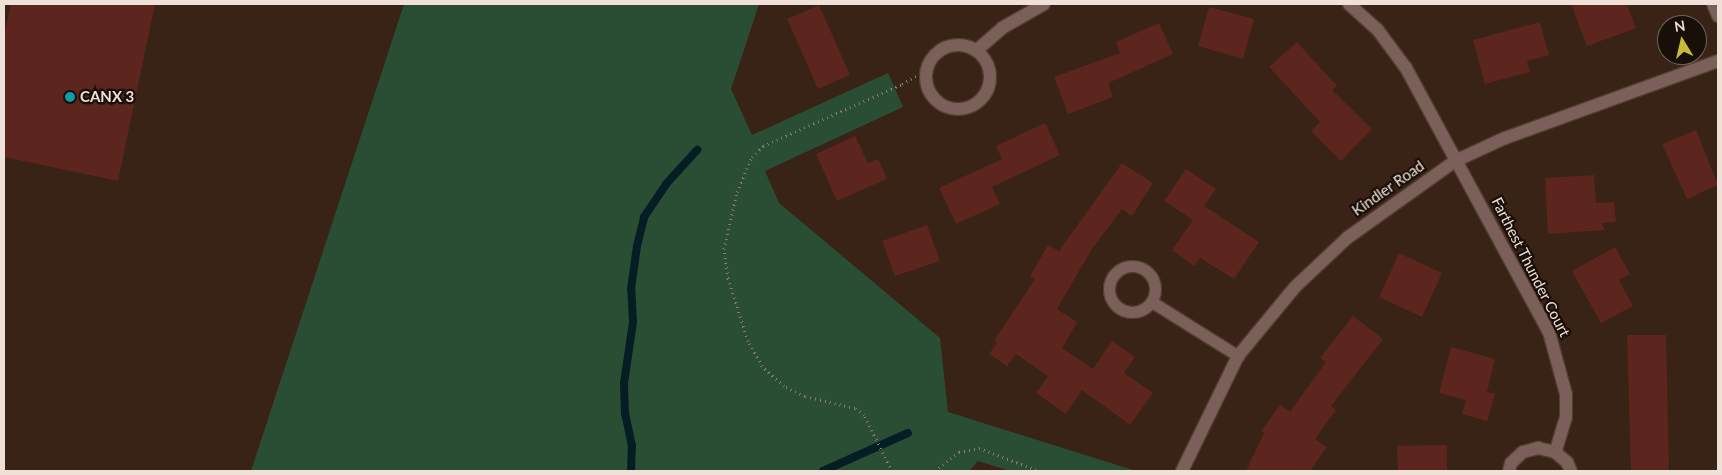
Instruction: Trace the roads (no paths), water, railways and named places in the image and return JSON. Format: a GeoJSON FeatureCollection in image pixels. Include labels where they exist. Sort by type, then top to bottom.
{"type":"FeatureCollection","features":[{"type":"Feature","properties":{"kind":"street"},"geometry":{"type":"LineString","coordinates":[[977,50],[1002,28],[1044,4]]}},
{"type":"Feature","properties":{"kind":"street","name":"Farthest Thunder Court"},"geometry":{"type":"LineString","coordinates":[[1349,4],[1377,30],[1406,68],[1549,332],[1560,362],[1566,417],[1556,452]]}},
{"type":"Feature","properties":{"kind":"street"},"geometry":{"type":"LineString","coordinates":[[1713,4],[1718,16]]}},
{"type":"Feature","properties":{"kind":"street"},"geometry":{"type":"LineString","coordinates":[[964,45],[977,50],[988,62],[991,78],[983,98],[973,106],[957,110],[942,106],[933,98],[926,86],[926,70],[930,59],[948,46],[964,45]]}},
{"type":"Feature","properties":{"kind":"street","name":"Kindler Road"},"geometry":{"type":"LineString","coordinates":[[1182,471],[1238,356],[1295,287],[1348,238],[1455,161],[1505,138],[1718,61]]}},
{"type":"Feature","properties":{"kind":"street"},"geometry":{"type":"LineString","coordinates":[[1508,471],[1511,463],[1523,452],[1538,448],[1556,452],[1568,462],[1571,471]]}},
{"type":"Feature","properties":{"kind":"lane"},"geometry":{"type":"LineString","coordinates":[[1127,266],[1143,267],[1150,272],[1156,286],[1152,302],[1140,311],[1119,308],[1109,288],[1114,274],[1127,266]]}},
{"type":"Feature","properties":{"kind":"lane"},"geometry":{"type":"LineString","coordinates":[[1152,302],[1238,356]]}},
{"type":"Feature","properties":{"kind":"waterway"},"geometry":{"type":"LineString","coordinates":[[631,471],[632,446],[625,413],[624,383],[633,322],[631,289],[637,246],[644,217],[667,183],[697,150]]}},
{"type":"Feature","properties":{"kind":"waterway"},"geometry":{"type":"LineString","coordinates":[[823,471],[908,433]]}},
{"type":"Feature","properties":{"kind":"place","name":"CANX 3"},"geometry":{"type":"Point","coordinates":[70,97]}}]}
